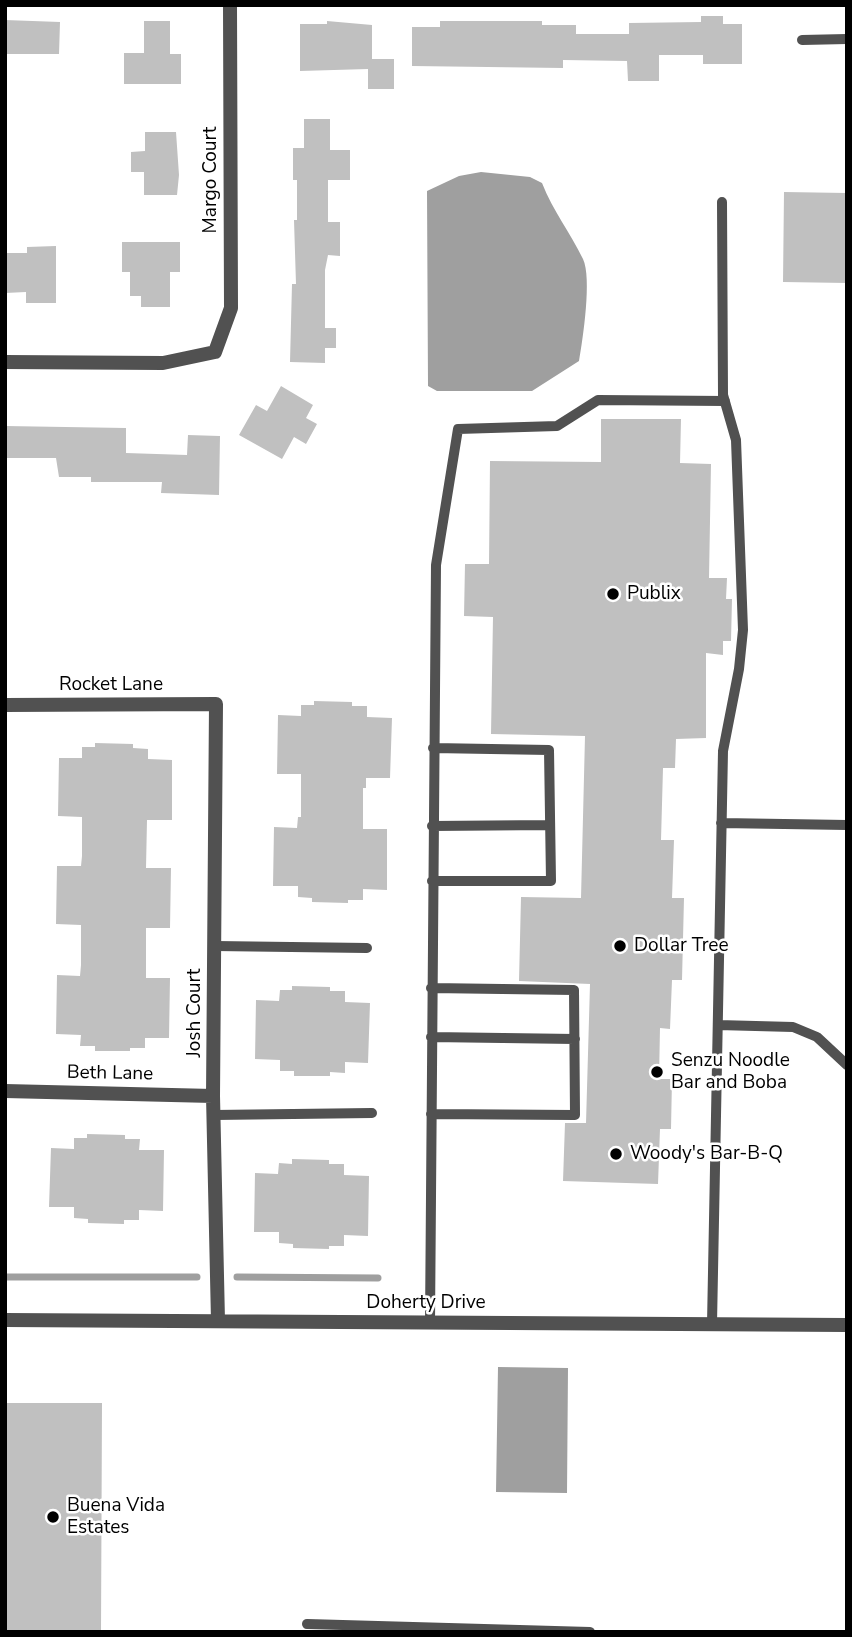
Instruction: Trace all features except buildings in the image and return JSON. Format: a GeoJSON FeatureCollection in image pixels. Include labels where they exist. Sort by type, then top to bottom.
{"type":"FeatureCollection","features":[{"type":"Feature","properties":{"kind":"street","name":"Margo Court"},"geometry":{"type":"LineString","coordinates":[[5,362],[163,363],[215,352],[231,308],[230,5]]}},
{"type":"Feature","properties":{"kind":"street","name":"Rocket Lane"},"geometry":{"type":"LineString","coordinates":[[5,705],[216,704]]}},
{"type":"Feature","properties":{"kind":"street","name":"Josh Court"},"geometry":{"type":"LineString","coordinates":[[216,704],[214,1115],[218,1321]]}},
{"type":"Feature","properties":{"kind":"street","name":"Beth Lane"},"geometry":{"type":"LineString","coordinates":[[5,1091],[214,1096]]}},
{"type":"Feature","properties":{"kind":"street","name":"Doherty Drive"},"geometry":{"type":"LineString","coordinates":[[5,1320],[847,1325]]}},
{"type":"Feature","properties":{"kind":"lane"},"geometry":{"type":"LineString","coordinates":[[802,40],[847,39]]}},
{"type":"Feature","properties":{"kind":"lane"},"geometry":{"type":"LineString","coordinates":[[712,1324],[723,751],[739,669],[743,630],[736,440],[724,401],[722,202]]}},
{"type":"Feature","properties":{"kind":"lane"},"geometry":{"type":"LineString","coordinates":[[430,1322],[436,565],[458,429],[557,426],[598,400],[724,401]]}},
{"type":"Feature","properties":{"kind":"lane"},"geometry":{"type":"LineString","coordinates":[[432,881],[551,881],[549,750],[433,748]]}},
{"type":"Feature","properties":{"kind":"lane"},"geometry":{"type":"LineString","coordinates":[[721,822],[847,825]]}},
{"type":"Feature","properties":{"kind":"lane"},"geometry":{"type":"LineString","coordinates":[[432,826],[550,825]]}},
{"type":"Feature","properties":{"kind":"lane"},"geometry":{"type":"LineString","coordinates":[[215,946],[367,948]]}},
{"type":"Feature","properties":{"kind":"lane"},"geometry":{"type":"LineString","coordinates":[[431,988],[575,990],[575,1115],[431,1114]]}},
{"type":"Feature","properties":{"kind":"lane"},"geometry":{"type":"LineString","coordinates":[[718,1025],[793,1027],[817,1037],[847,1065]]}},
{"type":"Feature","properties":{"kind":"lane"},"geometry":{"type":"LineString","coordinates":[[431,1037],[575,1039]]}},
{"type":"Feature","properties":{"kind":"lane"},"geometry":{"type":"LineString","coordinates":[[214,1115],[372,1113]]}},
{"type":"Feature","properties":{"kind":"lane"},"geometry":{"type":"LineString","coordinates":[[307,1625],[590,1632]]}},
{"type":"Feature","properties":{"kind":"shaded area"},"geometry":{"type":"Polygon","coordinates":[[[481,172],[530,177],[542,183],[586,268],[586,308],[579,361],[532,391],[437,391],[428,386],[427,191],[459,176],[481,172]]]}},
{"type":"Feature","properties":{"kind":"shaded area"},"geometry":{"type":"Polygon","coordinates":[[[498,1367],[568,1368],[567,1493],[496,1492],[498,1367]]]}},
{"type":"Feature","properties":{"kind":"waterway"},"geometry":{"type":"LineString","coordinates":[[5,1277],[197,1277]]}},
{"type":"Feature","properties":{"kind":"waterway"},"geometry":{"type":"LineString","coordinates":[[237,1277],[378,1278]]}},
{"type":"Feature","properties":{"kind":"place","name":"Publix"},"geometry":{"type":"Point","coordinates":[613,594]}},
{"type":"Feature","properties":{"kind":"place","name":"Dollar Tree"},"geometry":{"type":"Point","coordinates":[620,946]}},
{"type":"Feature","properties":{"kind":"place","name":"Senzu Noodle Bar and Boba"},"geometry":{"type":"Point","coordinates":[657,1072]}},
{"type":"Feature","properties":{"kind":"place","name":"Woody's Bar-B-Q"},"geometry":{"type":"Point","coordinates":[616,1154]}},
{"type":"Feature","properties":{"kind":"place","name":"Buena Vida Estates"},"geometry":{"type":"Point","coordinates":[53,1517]}}]}
